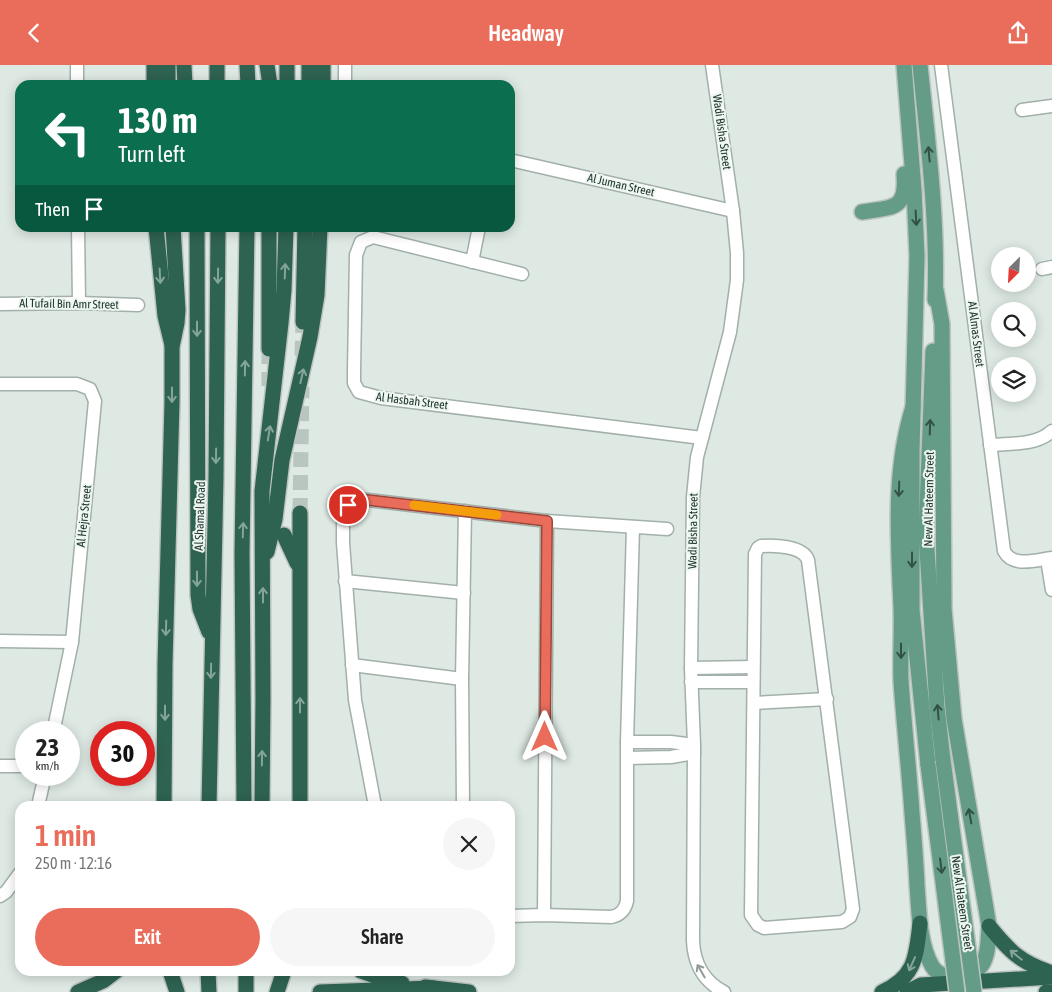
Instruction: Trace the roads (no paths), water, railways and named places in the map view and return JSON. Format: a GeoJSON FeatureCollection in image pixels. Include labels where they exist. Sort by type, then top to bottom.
{"type":"FeatureCollection","features":[{"type":"Feature","properties":{"kind":"highway"},"geometry":{"type":"LineString","coordinates":[[154,65],[154,80]]}},
{"type":"Feature","properties":{"kind":"highway"},"geometry":{"type":"LineString","coordinates":[[168,65],[168,80]]}},
{"type":"Feature","properties":{"kind":"highway"},"geometry":{"type":"LineString","coordinates":[[184,65],[185,80]]}},
{"type":"Feature","properties":{"kind":"highway"},"geometry":{"type":"LineString","coordinates":[[195,65],[195,80]]}},
{"type":"Feature","properties":{"kind":"highway"},"geometry":{"type":"LineString","coordinates":[[217,65],[217,80]]}},
{"type":"Feature","properties":{"kind":"highway"},"geometry":{"type":"LineString","coordinates":[[247,65],[248,80]]}},
{"type":"Feature","properties":{"kind":"highway"},"geometry":{"type":"LineString","coordinates":[[267,65],[270,80]]}},
{"type":"Feature","properties":{"kind":"highway"},"geometry":{"type":"LineString","coordinates":[[272,80],[273,65]]}},
{"type":"Feature","properties":{"kind":"highway"},"geometry":{"type":"LineString","coordinates":[[287,65],[287,80]]}},
{"type":"Feature","properties":{"kind":"highway"},"geometry":{"type":"LineString","coordinates":[[309,65],[309,80]]}},
{"type":"Feature","properties":{"kind":"highway"},"geometry":{"type":"LineString","coordinates":[[323,65],[323,80]]}},
{"type":"Feature","properties":{"kind":"highway"},"geometry":{"type":"LineString","coordinates":[[157,232],[165,316],[172,347]]}},
{"type":"Feature","properties":{"kind":"highway"},"geometry":{"type":"LineString","coordinates":[[164,801],[172,347],[178,310],[173,232]]}},
{"type":"Feature","properties":{"kind":"highway"},"geometry":{"type":"LineString","coordinates":[[196,232],[198,595],[200,609],[212,639]]}},
{"type":"Feature","properties":{"kind":"highway","name":"Al Shamal Road"},"geometry":{"type":"LineString","coordinates":[[209,801],[216,478],[218,232]]}},
{"type":"Feature","properties":{"kind":"highway"},"geometry":{"type":"LineString","coordinates":[[244,801],[242,553],[246,232]]}},
{"type":"Feature","properties":{"kind":"highway"},"geometry":{"type":"LineString","coordinates":[[268,349],[269,232]]}},
{"type":"Feature","properties":{"kind":"highway"},"geometry":{"type":"LineString","coordinates":[[262,801],[262,491],[283,299],[286,232]]}},
{"type":"Feature","properties":{"kind":"highway"},"geometry":{"type":"LineString","coordinates":[[303,322],[305,232]]}},
{"type":"Feature","properties":{"kind":"highway"},"geometry":{"type":"LineString","coordinates":[[263,560],[273,529],[282,460],[310,337],[317,295],[320,232]]}},
{"type":"Feature","properties":{"kind":"highway"},"geometry":{"type":"LineString","coordinates":[[300,513],[300,801]]}},
{"type":"Feature","properties":{"kind":"highway"},"geometry":{"type":"LineString","coordinates":[[284,535],[299,567]]}},
{"type":"Feature","properties":{"kind":"highway"},"geometry":{"type":"LineString","coordinates":[[882,992],[901,982],[910,969],[916,953],[920,923]]}},
{"type":"Feature","properties":{"kind":"highway"},"geometry":{"type":"LineString","coordinates":[[989,926],[1016,955],[1030,965],[1052,973]]}},
{"type":"Feature","properties":{"kind":"highway"},"geometry":{"type":"LineString","coordinates":[[78,992],[103,981],[110,976]]}},
{"type":"Feature","properties":{"kind":"highway"},"geometry":{"type":"LineString","coordinates":[[172,976],[177,992]]}},
{"type":"Feature","properties":{"kind":"highway"},"geometry":{"type":"LineString","coordinates":[[208,976],[209,992]]}},
{"type":"Feature","properties":{"kind":"highway"},"geometry":{"type":"LineString","coordinates":[[246,976],[246,992]]}},
{"type":"Feature","properties":{"kind":"highway"},"geometry":{"type":"LineString","coordinates":[[277,992],[282,976]]}},
{"type":"Feature","properties":{"kind":"highway"},"geometry":{"type":"LineString","coordinates":[[376,976],[390,981],[470,992]]}},
{"type":"Feature","properties":{"kind":"highway"},"geometry":{"type":"LineString","coordinates":[[907,992],[921,985],[1052,977]]}},
{"type":"Feature","properties":{"kind":"highway"},"geometry":{"type":"LineString","coordinates":[[320,992],[433,988]]}},
{"type":"Feature","properties":{"kind":"highway"},"geometry":{"type":"LineString","coordinates":[[1046,992],[1052,992]]}},
{"type":"Feature","properties":{"kind":"main road","name":"New Al Hateem Street"},"geometry":{"type":"LineString","coordinates":[[904,65],[917,256],[913,407],[912,610],[928,765],[957,992]]}},
{"type":"Feature","properties":{"kind":"main road","name":"New Al Hateem Street"},"geometry":{"type":"LineString","coordinates":[[920,65],[934,227],[936,290],[926,534],[943,761],[974,992]]}},
{"type":"Feature","properties":{"kind":"main road"},"geometry":{"type":"LineString","coordinates":[[862,212],[895,205],[903,197],[905,191],[900,111],[906,81]]}},
{"type":"Feature","properties":{"kind":"main road"},"geometry":{"type":"LineString","coordinates":[[913,407],[902,453],[898,523],[901,680],[920,923],[928,960],[935,971],[952,977],[966,975],[978,970],[984,963],[989,926],[954,719],[944,609],[942,324],[936,290]]}},
{"type":"Feature","properties":{"kind":"street"},"geometry":{"type":"LineString","coordinates":[[77,65],[77,80]]}},
{"type":"Feature","properties":{"kind":"street"},"geometry":{"type":"LineString","coordinates":[[345,65],[345,80]]}},
{"type":"Feature","properties":{"kind":"street","name":"Wadi Bisha Street"},"geometry":{"type":"LineString","coordinates":[[712,65],[737,253],[735,306],[696,464],[693,497],[691,668],[694,749],[693,941],[694,956],[700,971],[711,984],[724,992]]}},
{"type":"Feature","properties":{"kind":"street","name":"Al Almas Street"},"geometry":{"type":"LineString","coordinates":[[941,65],[1004,551],[1007,556],[1017,562],[1050,558]]}},
{"type":"Feature","properties":{"kind":"street"},"geometry":{"type":"LineString","coordinates":[[1022,110],[1052,106]]}},
{"type":"Feature","properties":{"kind":"street","name":"Al Juman Street"},"geometry":{"type":"LineString","coordinates":[[515,161],[732,211]]}},
{"type":"Feature","properties":{"kind":"street"},"geometry":{"type":"LineString","coordinates":[[78,232],[78,303]]}},
{"type":"Feature","properties":{"kind":"street"},"geometry":{"type":"LineString","coordinates":[[472,262],[478,232]]}},
{"type":"Feature","properties":{"kind":"street","name":"Al Hasbah Street"},"geometry":{"type":"LineString","coordinates":[[522,275],[373,237],[360,241],[356,255],[354,371],[354,383],[359,392],[381,398],[702,438]]}},
{"type":"Feature","properties":{"kind":"street","name":"Al Tufail Bin Amr Street"},"geometry":{"type":"LineString","coordinates":[[0,304],[78,303],[138,305]]}},
{"type":"Feature","properties":{"kind":"street","name":"Al Hejra Street"},"geometry":{"type":"LineString","coordinates":[[0,384],[77,384],[90,389],[95,401],[72,642],[56,721]]}},
{"type":"Feature","properties":{"kind":"street"},"geometry":{"type":"LineString","coordinates":[[990,445],[1033,441],[1046,437],[1052,431]]}},
{"type":"Feature","properties":{"kind":"street"},"geometry":{"type":"LineString","coordinates":[[374,801],[360,732],[345,581],[342,517],[351,502],[359,499],[547,521],[668,529]]}},
{"type":"Feature","properties":{"kind":"street"},"geometry":{"type":"LineString","coordinates":[[463,801],[462,679],[465,511]]}},
{"type":"Feature","properties":{"kind":"street"},"geometry":{"type":"LineString","coordinates":[[544,915],[547,521]]}},
{"type":"Feature","properties":{"kind":"street"},"geometry":{"type":"LineString","coordinates":[[515,916],[611,917],[617,915],[626,907],[627,742],[633,527]]}},
{"type":"Feature","properties":{"kind":"street"},"geometry":{"type":"LineString","coordinates":[[765,546],[801,550],[808,560],[853,904],[852,913],[847,920],[842,922],[770,928],[758,925],[751,915],[753,667],[756,551],[758,548],[765,546]]}},
{"type":"Feature","properties":{"kind":"street"},"geometry":{"type":"LineString","coordinates":[[1050,558],[1052,590]]}},
{"type":"Feature","properties":{"kind":"street"},"geometry":{"type":"LineString","coordinates":[[345,581],[464,593]]}},
{"type":"Feature","properties":{"kind":"street"},"geometry":{"type":"LineString","coordinates":[[0,641],[72,642]]}},
{"type":"Feature","properties":{"kind":"street"},"geometry":{"type":"LineString","coordinates":[[352,665],[462,679]]}},
{"type":"Feature","properties":{"kind":"street"},"geometry":{"type":"LineString","coordinates":[[691,668],[753,667]]}},
{"type":"Feature","properties":{"kind":"street"},"geometry":{"type":"LineString","coordinates":[[691,682],[753,682]]}},
{"type":"Feature","properties":{"kind":"street"},"geometry":{"type":"LineString","coordinates":[[754,703],[827,699]]}},
{"type":"Feature","properties":{"kind":"street"},"geometry":{"type":"LineString","coordinates":[[627,742],[671,741],[694,749]]}},
{"type":"Feature","properties":{"kind":"street"},"geometry":{"type":"LineString","coordinates":[[628,758],[671,757],[694,749]]}},
{"type":"Feature","properties":{"kind":"street"},"geometry":{"type":"LineString","coordinates":[[0,767],[15,766]]}},
{"type":"Feature","properties":{"kind":"street"},"geometry":{"type":"LineString","coordinates":[[39,801],[43,786]]}},
{"type":"Feature","properties":{"kind":"street"},"geometry":{"type":"LineString","coordinates":[[0,896],[6,892],[15,880]]}},
{"type":"Feature","properties":{"kind":"tunnel"},"geometry":{"type":"LineString","coordinates":[[302,356],[303,322]]}},
{"type":"Feature","properties":{"kind":"tunnel"},"geometry":{"type":"LineString","coordinates":[[269,349],[269,386]]}},
{"type":"Feature","properties":{"kind":"tunnel"},"geometry":{"type":"LineString","coordinates":[[300,513],[302,387]]}}]}
